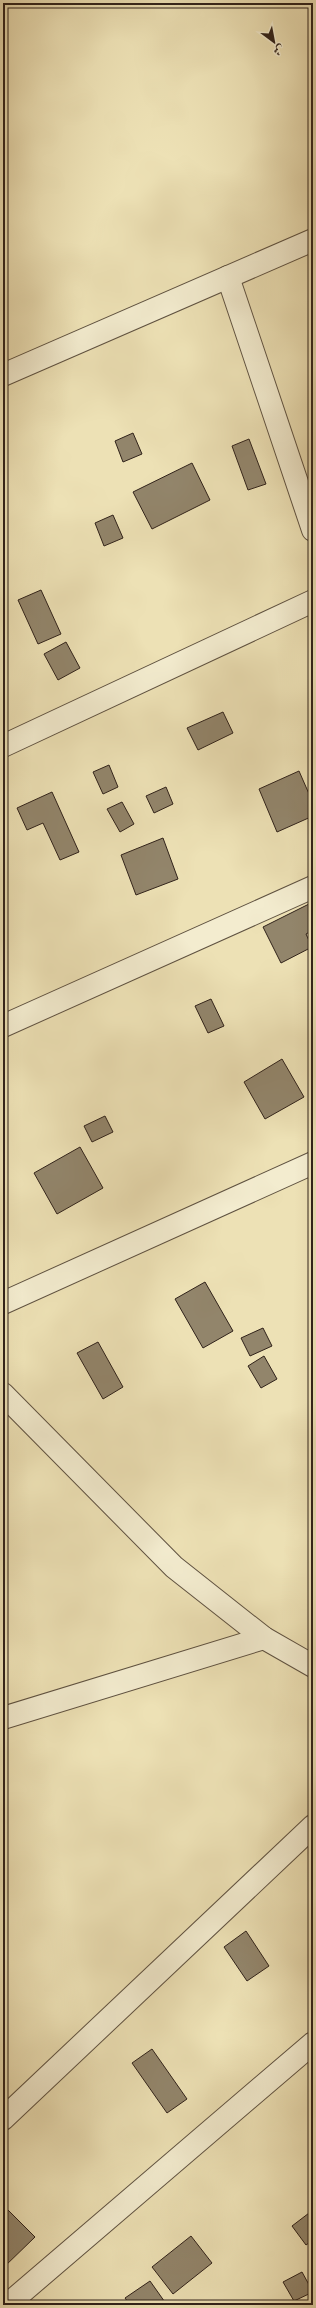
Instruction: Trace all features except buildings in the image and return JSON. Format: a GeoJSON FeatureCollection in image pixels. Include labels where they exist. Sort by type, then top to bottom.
{"type":"FeatureCollection","features":[{"type":"Feature","properties":{"kind":"street"},"geometry":{"type":"LineString","coordinates":[[3,375],[313,240]]}},
{"type":"Feature","properties":{"kind":"street"},"geometry":{"type":"LineString","coordinates":[[228,277],[313,530]]}},
{"type":"Feature","properties":{"kind":"street"},"geometry":{"type":"LineString","coordinates":[[3,746],[313,601]]}},
{"type":"Feature","properties":{"kind":"street"},"geometry":{"type":"LineString","coordinates":[[3,1026],[313,887]]}},
{"type":"Feature","properties":{"kind":"street"},"geometry":{"type":"LineString","coordinates":[[3,1303],[313,1163]]}},
{"type":"Feature","properties":{"kind":"street"},"geometry":{"type":"LineString","coordinates":[[3,1394],[174,1567],[264,1638],[313,1666]]}},
{"type":"Feature","properties":{"kind":"street"},"geometry":{"type":"LineString","coordinates":[[3,1718],[264,1638]]}},
{"type":"Feature","properties":{"kind":"street"},"geometry":{"type":"LineString","coordinates":[[3,2119],[313,1826]]}},
{"type":"Feature","properties":{"kind":"street"},"geometry":{"type":"LineString","coordinates":[[8,2305],[313,2043]]}}]}
